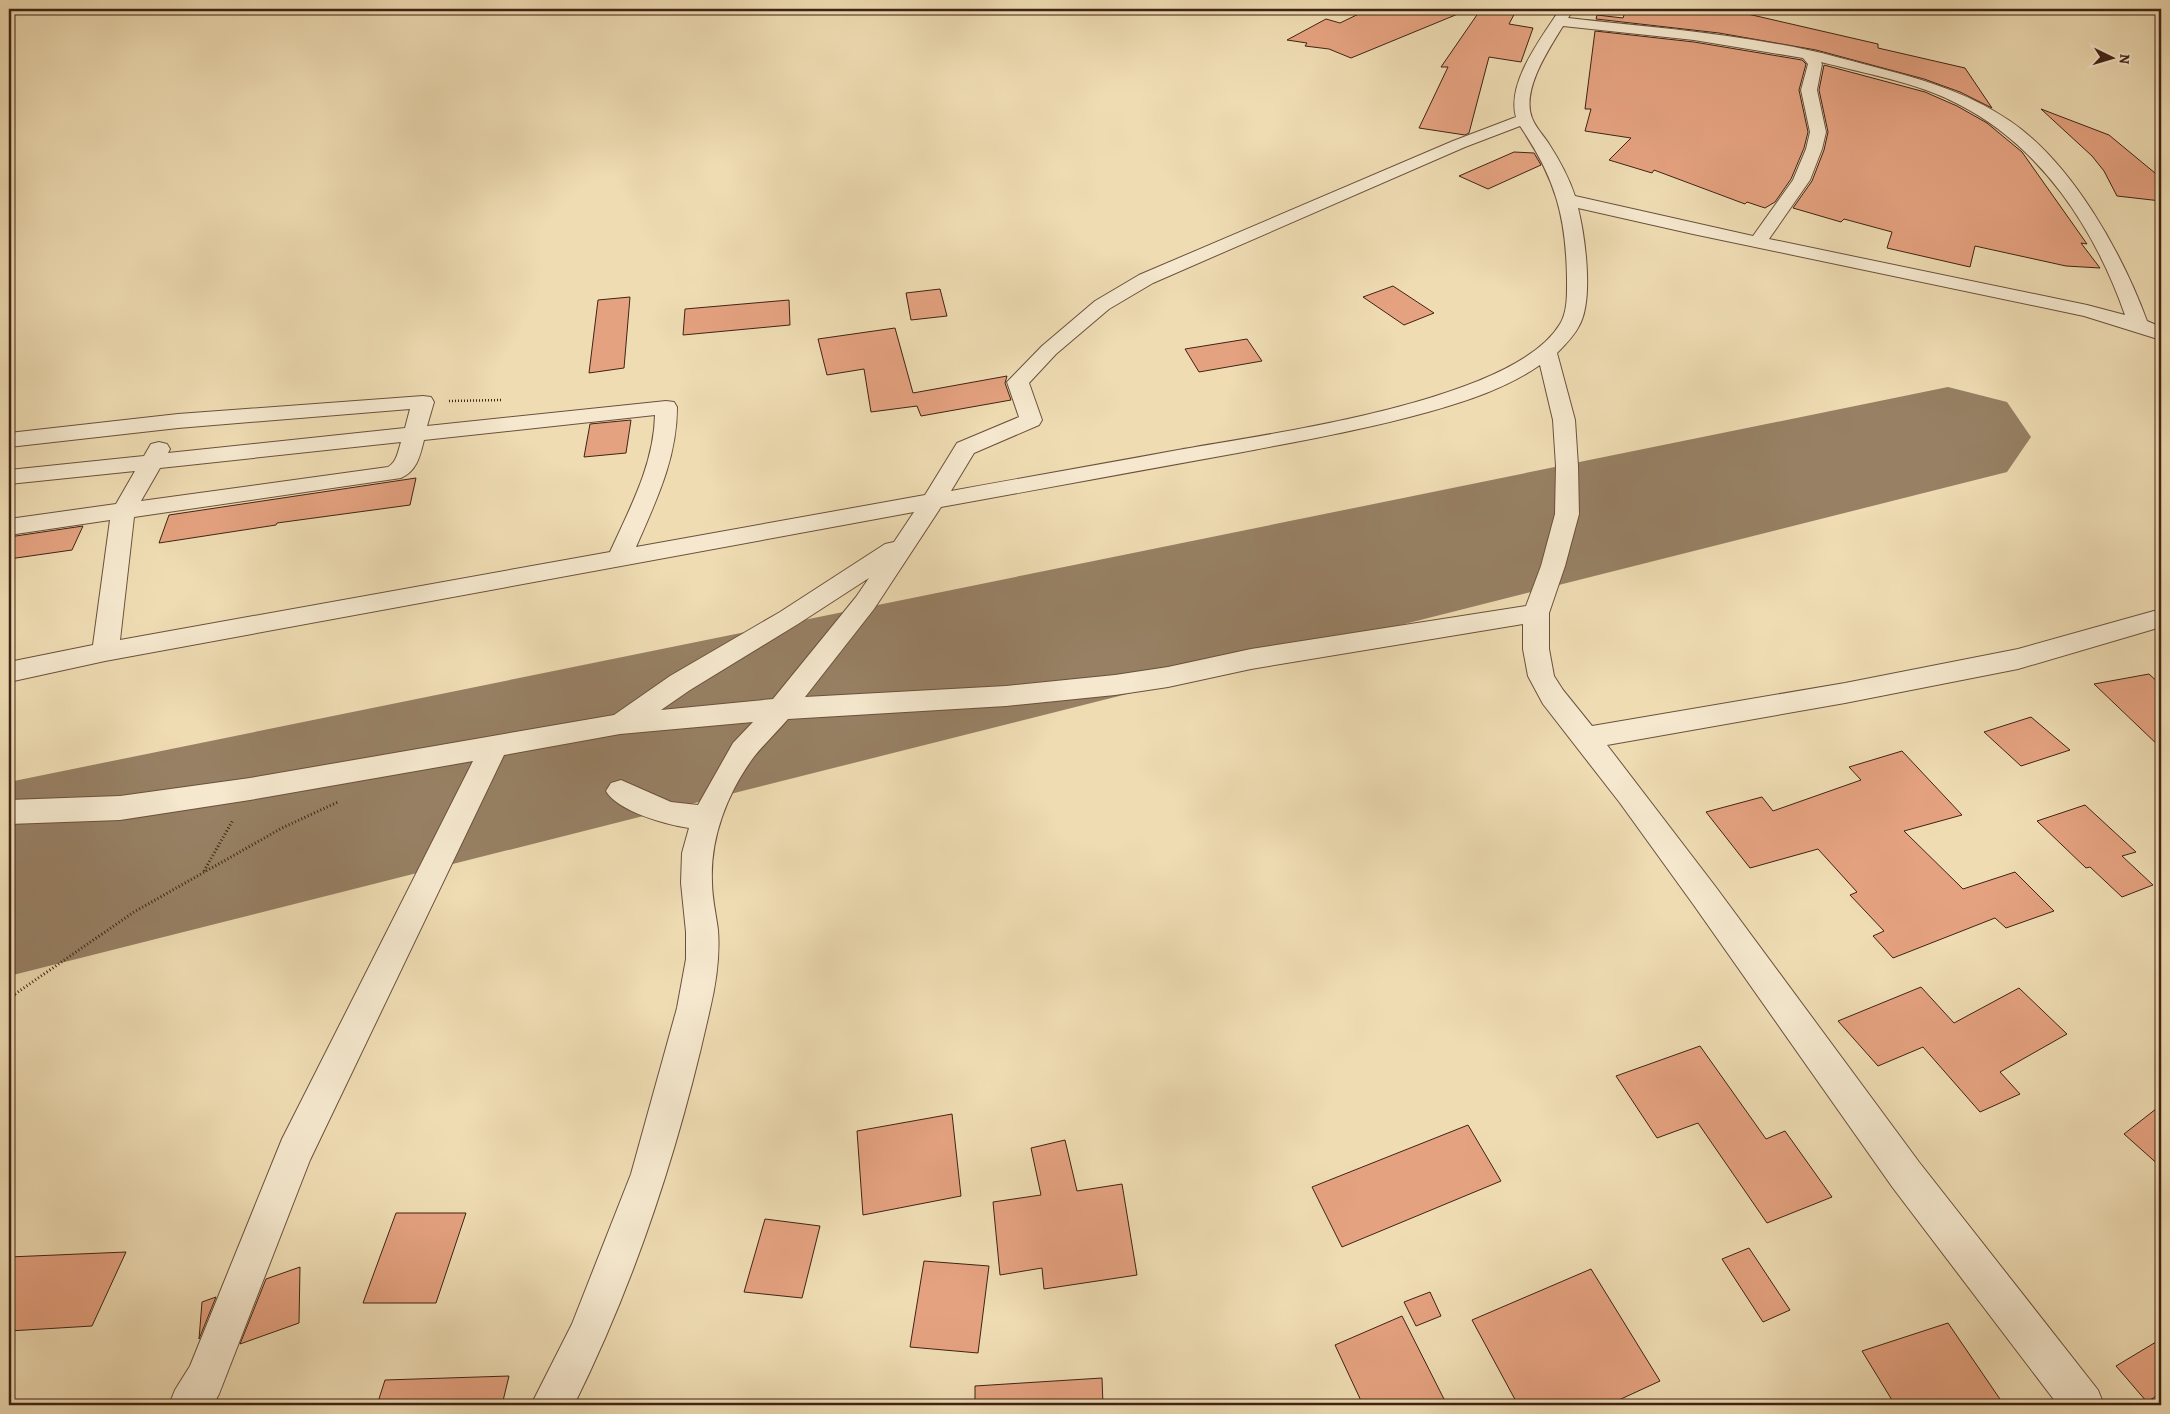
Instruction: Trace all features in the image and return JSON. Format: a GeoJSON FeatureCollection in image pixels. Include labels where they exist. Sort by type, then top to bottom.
{"type":"FeatureCollection","features":[{"type":"Feature","properties":{"kind":"street"},"geometry":{"type":"LineString","coordinates":[[9,672],[105,652],[934,502],[1381,418],[1456,397],[1520,371],[1547,354],[1570,324],[1576,296],[1577,267],[1574,232],[1568,200],[1540,142],[1524,119],[1523,96],[1528,80],[1563,15],[1808,54],[1917,82],[1963,100],[2005,124],[2034,149],[2084,210],[2127,294],[2138,325]]}},
{"type":"Feature","properties":{"kind":"street"},"geometry":{"type":"LineString","coordinates":[[1758,242],[1801,180],[1814,149],[1818,132],[1809,90],[1815,64],[1808,54]]}},
{"type":"Feature","properties":{"kind":"street"},"geometry":{"type":"LineString","coordinates":[[552,1405],[587,1336],[649,1174],[694,1008],[702,959],[702,932],[696,883],[697,853],[706,818],[722,785],[743,751],[781,709],[865,603],[934,502],[965,448],[1031,420],[1018,382],[1049,350],[1102,305],[1146,279],[1459,144],[1524,119]]}},
{"type":"Feature","properties":{"kind":"street"},"geometry":{"type":"LineString","coordinates":[[1568,200],[2087,311],[2138,325],[2161,334]]}},
{"type":"Feature","properties":{"kind":"street"},"geometry":{"type":"LineString","coordinates":[[1547,354],[1564,420],[1567,466],[1567,514],[1553,566],[1536,613],[1536,649],[1541,676],[1553,697],[1704,895],[1906,1174],[2083,1405]]}},
{"type":"Feature","properties":{"kind":"street"},"geometry":{"type":"LineString","coordinates":[[9,440],[178,421],[423,402],[405,465],[402,469],[393,473],[9,527]]}},
{"type":"Feature","properties":{"kind":"street"},"geometry":{"type":"LineString","coordinates":[[9,477],[666,408],[668,428],[659,466],[618,559]]}},
{"type":"Feature","properties":{"kind":"street"},"geometry":{"type":"LineString","coordinates":[[105,652],[124,512],[151,461],[178,421]]}},
{"type":"Feature","properties":{"kind":"street"},"geometry":{"type":"LineString","coordinates":[[620,724],[680,683],[789,618],[904,544]]}},
{"type":"Feature","properties":{"kind":"street"},"geometry":{"type":"LineString","coordinates":[[9,812],[120,808],[250,789],[620,724],[781,709],[1006,696],[1115,685],[1168,677],[1251,659],[1536,613]]}},
{"type":"Feature","properties":{"kind":"street"},"geometry":{"type":"LineString","coordinates":[[1585,738],[1844,693],[2018,659],[2161,618]]}},
{"type":"Feature","properties":{"kind":"street"},"geometry":{"type":"LineString","coordinates":[[190,1405],[205,1380],[295,1152],[495,745]]}},
{"type":"Feature","properties":{"kind":"street"},"geometry":{"type":"LineString","coordinates":[[621,791],[667,813],[706,818]]}},
{"type":"Feature","properties":{"kind":"path"},"geometry":{"type":"LineString","coordinates":[[204,871],[250,789]]}},
{"type":"Feature","properties":{"kind":"path"},"geometry":{"type":"LineString","coordinates":[[9,998],[134,912],[282,828],[345,799]]}},
{"type":"Feature","properties":{"kind":"building"},"geometry":{"type":"Polygon","coordinates":[[[1369,9],[1470,9],[1351,58],[1329,49],[1305,46],[1307,43],[1287,40],[1326,19],[1340,23],[1369,9]]]}},
{"type":"Feature","properties":{"kind":"building"},"geometry":{"type":"Polygon","coordinates":[[[1481,9],[1517,9],[1509,24],[1533,28],[1521,62],[1489,57],[1469,133],[1465,135],[1419,128],[1448,67],[1441,67],[1481,9]]]}},
{"type":"Feature","properties":{"kind":"building"},"geometry":{"type":"Polygon","coordinates":[[[1626,9],[1726,9],[1878,44],[1878,48],[1965,68],[1992,108],[1960,92],[1924,79],[1816,50],[1719,33],[1596,19],[1597,15],[1623,18],[1626,9]]]}},
{"type":"Feature","properties":{"kind":"building"},"geometry":{"type":"Polygon","coordinates":[[[1595,31],[1694,42],[1802,60],[1806,64],[1799,90],[1808,132],[1804,148],[1791,179],[1775,202],[1765,208],[1747,202],[1745,204],[1654,170],[1652,173],[1609,160],[1631,138],[1585,131],[1591,109],[1585,109],[1595,31]]]}},
{"type":"Feature","properties":{"kind":"building"},"geometry":{"type":"Polygon","coordinates":[[[1824,65],[1925,92],[1957,106],[1987,123],[2022,152],[2087,244],[2081,243],[2100,268],[2066,266],[1975,246],[1970,267],[1887,248],[1892,232],[1844,219],[1841,222],[1793,208],[1812,181],[1824,150],[1828,132],[1819,90],[1824,65]]]}},
{"type":"Feature","properties":{"kind":"building"},"geometry":{"type":"Polygon","coordinates":[[[2041,109],[2109,135],[2161,178],[2161,201],[2117,196],[2104,171],[2092,156],[2041,109]]]}},
{"type":"Feature","properties":{"kind":"building"},"geometry":{"type":"Polygon","coordinates":[[[1514,152],[1534,153],[1541,165],[1488,189],[1459,176],[1514,152]]]}},
{"type":"Feature","properties":{"kind":"building"},"geometry":{"type":"Polygon","coordinates":[[[1393,286],[1434,313],[1404,325],[1363,297],[1393,286]]]}},
{"type":"Feature","properties":{"kind":"building"},"geometry":{"type":"Polygon","coordinates":[[[940,289],[947,316],[911,320],[906,293],[940,289]]]}},
{"type":"Feature","properties":{"kind":"building"},"geometry":{"type":"Polygon","coordinates":[[[630,297],[624,368],[589,373],[598,300],[630,297]]]}},
{"type":"Feature","properties":{"kind":"building"},"geometry":{"type":"Polygon","coordinates":[[[789,300],[790,325],[683,335],[685,309],[789,300]]]}},
{"type":"Feature","properties":{"kind":"building"},"geometry":{"type":"Polygon","coordinates":[[[895,328],[913,393],[1007,376],[1005,383],[1011,400],[921,416],[917,406],[871,412],[864,369],[827,375],[818,339],[895,328]]]}},
{"type":"Feature","properties":{"kind":"building"},"geometry":{"type":"Polygon","coordinates":[[[1247,339],[1262,361],[1199,372],[1185,349],[1247,339]]]}},
{"type":"Feature","properties":{"kind":"building"},"geometry":{"type":"Polygon","coordinates":[[[631,420],[626,453],[584,457],[590,424],[631,420]]]}},
{"type":"Feature","properties":{"kind":"building"},"geometry":{"type":"Polygon","coordinates":[[[416,478],[410,505],[277,523],[276,525],[159,543],[169,515],[416,478]]]}},
{"type":"Feature","properties":{"kind":"building"},"geometry":{"type":"Polygon","coordinates":[[[83,526],[72,550],[9,559],[9,537],[83,526]]]}},
{"type":"Feature","properties":{"kind":"building"},"geometry":{"type":"Polygon","coordinates":[[[2149,674],[2161,685],[2161,748],[2094,684],[2149,674]]]}},
{"type":"Feature","properties":{"kind":"building"},"geometry":{"type":"Polygon","coordinates":[[[2031,717],[2070,750],[2021,766],[1984,732],[2031,717]]]}},
{"type":"Feature","properties":{"kind":"building"},"geometry":{"type":"Polygon","coordinates":[[[1902,751],[1962,815],[1904,831],[1963,889],[2015,872],[2054,911],[2006,928],[1995,918],[1893,958],[1873,936],[1884,931],[1850,895],[1857,892],[1818,849],[1750,868],[1706,812],[1762,797],[1773,811],[1861,780],[1849,767],[1902,751]]]}},
{"type":"Feature","properties":{"kind":"building"},"geometry":{"type":"Polygon","coordinates":[[[2085,805],[2136,852],[2122,856],[2153,885],[2122,897],[2090,867],[2086,868],[2037,821],[2085,805]]]}},
{"type":"Feature","properties":{"kind":"building"},"geometry":{"type":"Polygon","coordinates":[[[1921,987],[1954,1023],[2019,988],[2067,1034],[2000,1072],[2020,1094],[1980,1112],[1923,1047],[1878,1066],[1838,1021],[1921,987]]]}},
{"type":"Feature","properties":{"kind":"building"},"geometry":{"type":"Polygon","coordinates":[[[1700,1046],[1766,1139],[1785,1131],[1832,1197],[1767,1223],[1698,1123],[1657,1138],[1616,1076],[1700,1046]]]}},
{"type":"Feature","properties":{"kind":"building"},"geometry":{"type":"Polygon","coordinates":[[[2161,1105],[2161,1167],[2124,1134],[2161,1105]]]}},
{"type":"Feature","properties":{"kind":"building"},"geometry":{"type":"Polygon","coordinates":[[[952,1114],[961,1196],[863,1215],[857,1131],[952,1114]]]}},
{"type":"Feature","properties":{"kind":"building"},"geometry":{"type":"Polygon","coordinates":[[[1468,1125],[1501,1181],[1342,1247],[1312,1187],[1468,1125]]]}},
{"type":"Feature","properties":{"kind":"building"},"geometry":{"type":"Polygon","coordinates":[[[1065,1140],[1077,1191],[1122,1184],[1137,1275],[1044,1289],[1042,1268],[1000,1275],[993,1202],[1041,1195],[1031,1148],[1065,1140]]]}},
{"type":"Feature","properties":{"kind":"building"},"geometry":{"type":"Polygon","coordinates":[[[396,1213],[466,1213],[436,1303],[363,1303],[396,1213]]]}},
{"type":"Feature","properties":{"kind":"building"},"geometry":{"type":"Polygon","coordinates":[[[765,1219],[820,1226],[802,1298],[744,1292],[765,1219]]]}},
{"type":"Feature","properties":{"kind":"building"},"geometry":{"type":"Polygon","coordinates":[[[1749,1248],[1790,1310],[1763,1322],[1722,1259],[1749,1248]]]}},
{"type":"Feature","properties":{"kind":"building"},"geometry":{"type":"Polygon","coordinates":[[[126,1252],[92,1326],[9,1331],[9,1257],[126,1252]]]}},
{"type":"Feature","properties":{"kind":"building"},"geometry":{"type":"Polygon","coordinates":[[[924,1261],[989,1266],[978,1353],[910,1347],[924,1261]]]}},
{"type":"Feature","properties":{"kind":"building"},"geometry":{"type":"Polygon","coordinates":[[[300,1267],[299,1323],[240,1344],[266,1279],[300,1267]]]}},
{"type":"Feature","properties":{"kind":"building"},"geometry":{"type":"Polygon","coordinates":[[[1591,1269],[1660,1381],[1608,1405],[1518,1405],[1472,1320],[1591,1269]]]}},
{"type":"Feature","properties":{"kind":"building"},"geometry":{"type":"Polygon","coordinates":[[[1430,1292],[1441,1316],[1416,1326],[1404,1302],[1430,1292]]]}},
{"type":"Feature","properties":{"kind":"building"},"geometry":{"type":"Polygon","coordinates":[[[216,1297],[199,1339],[202,1302],[216,1297]]]}},
{"type":"Feature","properties":{"kind":"building"},"geometry":{"type":"Polygon","coordinates":[[[1402,1316],[1447,1405],[1363,1405],[1335,1345],[1402,1316]]]}},
{"type":"Feature","properties":{"kind":"building"},"geometry":{"type":"Polygon","coordinates":[[[1948,1323],[2004,1405],[1895,1405],[1862,1351],[1948,1323]]]}},
{"type":"Feature","properties":{"kind":"building"},"geometry":{"type":"Polygon","coordinates":[[[2161,1339],[2161,1393],[2147,1402],[2116,1366],[2161,1339]]]}},
{"type":"Feature","properties":{"kind":"building"},"geometry":{"type":"Polygon","coordinates":[[[509,1376],[502,1405],[377,1405],[385,1380],[509,1376]]]}},
{"type":"Feature","properties":{"kind":"building"},"geometry":{"type":"Polygon","coordinates":[[[1102,1378],[1103,1405],[975,1405],[975,1386],[1102,1378]]]}},
{"type":"Feature","properties":{"kind":"runway"},"geometry":{"type":"LineString","coordinates":[[9,879],[1948,437]]}}]}
